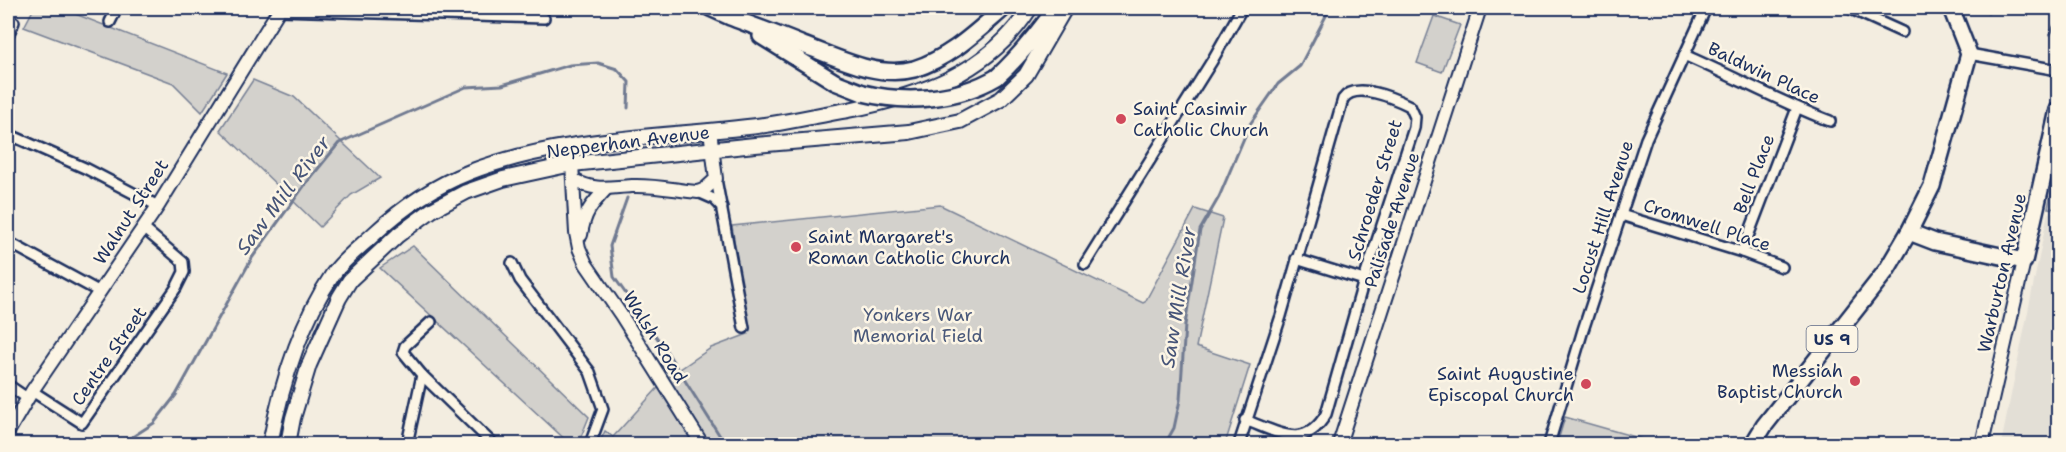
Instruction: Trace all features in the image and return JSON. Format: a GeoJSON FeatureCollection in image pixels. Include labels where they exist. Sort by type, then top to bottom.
{"type":"FeatureCollection","features":[{"type":"Feature","properties":{"kind":"main road"},"geometry":{"type":"LineString","coordinates":[[710,8],[862,67],[888,71],[912,69],[940,58],[965,43],[1004,8]]}},
{"type":"Feature","properties":{"kind":"main road","name":"Nepperhan Avenue"},"geometry":{"type":"LineString","coordinates":[[270,444],[278,405],[293,357],[334,272],[349,256],[416,200],[442,185],[470,172],[507,160],[570,146],[773,124],[870,106],[930,89],[971,66],[999,46],[1030,8]]}},
{"type":"Feature","properties":{"kind":"main road"},"geometry":{"type":"LineString","coordinates":[[730,17],[835,82],[864,93],[900,100],[955,94],[997,77],[1039,33],[1056,8]]}},
{"type":"Feature","properties":{"kind":"main road","name":"Nepperhan Avenue"},"geometry":{"type":"LineString","coordinates":[[288,444],[299,399],[317,345],[350,280],[398,235],[432,210],[466,192],[503,179],[572,164],[909,132],[960,121],[1001,99],[1026,75],[1065,8]]}},
{"type":"Feature","properties":{"kind":"main road"},"geometry":{"type":"LineString","coordinates":[[1951,8],[1969,54]]}},
{"type":"Feature","properties":{"kind":"main road","name":"US 9"},"geometry":{"type":"LineString","coordinates":[[1753,444],[1770,418],[1886,272],[1909,232],[1932,186],[1969,54]]}},
{"type":"Feature","properties":{"kind":"main road","name":"Warburton Avenue"},"geometry":{"type":"LineString","coordinates":[[2024,261],[2058,110]]}},
{"type":"Feature","properties":{"kind":"main road"},"geometry":{"type":"LineString","coordinates":[[1909,232],[1935,242],[2024,261]]}},
{"type":"Feature","properties":{"kind":"street"},"geometry":{"type":"LineString","coordinates":[[110,22],[117,8]]}},
{"type":"Feature","properties":{"kind":"street"},"geometry":{"type":"LineString","coordinates":[[1085,264],[1212,61],[1242,8]]}},
{"type":"Feature","properties":{"kind":"street","name":"Palisade Avenue"},"geometry":{"type":"LineString","coordinates":[[1339,444],[1479,8]]}},
{"type":"Feature","properties":{"kind":"street","name":"Locust Hill Avenue"},"geometry":{"type":"LineString","coordinates":[[1549,444],[1583,330],[1646,139],[1706,8]]}},
{"type":"Feature","properties":{"kind":"street"},"geometry":{"type":"LineString","coordinates":[[1849,8],[1902,32]]}},
{"type":"Feature","properties":{"kind":"street"},"geometry":{"type":"LineString","coordinates":[[279,9],[499,12],[544,18]]}},
{"type":"Feature","properties":{"kind":"street","name":"Walnut Street"},"geometry":{"type":"LineString","coordinates":[[8,432],[29,394],[158,206],[279,9]]}},
{"type":"Feature","properties":{"kind":"street"},"geometry":{"type":"LineString","coordinates":[[8,35],[14,22]]}},
{"type":"Feature","properties":{"kind":"street"},"geometry":{"type":"LineString","coordinates":[[1969,54],[2058,70]]}},
{"type":"Feature","properties":{"kind":"street","name":"Baldwin Place"},"geometry":{"type":"LineString","coordinates":[[1684,55],[1830,121]]}},
{"type":"Feature","properties":{"kind":"street","name":"Schroeder Street"},"geometry":{"type":"LineString","coordinates":[[1239,444],[1245,420],[1281,316],[1343,99],[1347,93],[1355,90],[1365,91],[1410,106],[1413,111],[1414,128],[1364,280],[1326,414],[1320,426],[1311,433],[1300,436],[1287,435],[1245,420]]}},
{"type":"Feature","properties":{"kind":"street","name":"Bell Place"},"geometry":{"type":"LineString","coordinates":[[1742,252],[1797,108]]}},
{"type":"Feature","properties":{"kind":"street"},"geometry":{"type":"LineString","coordinates":[[710,130],[716,179],[744,328]]}},
{"type":"Feature","properties":{"kind":"street"},"geometry":{"type":"LineString","coordinates":[[8,134],[158,206]]}},
{"type":"Feature","properties":{"kind":"street","name":"Walsh Road"},"geometry":{"type":"LineString","coordinates":[[570,146],[576,233],[586,264],[702,444]]}},
{"type":"Feature","properties":{"kind":"street"},"geometry":{"type":"LineString","coordinates":[[698,192],[716,179]]}},
{"type":"Feature","properties":{"kind":"street"},"geometry":{"type":"LineString","coordinates":[[574,180],[585,186],[606,189],[633,186],[698,192],[714,199],[722,207]]}},
{"type":"Feature","properties":{"kind":"street"},"geometry":{"type":"LineString","coordinates":[[579,248],[583,222],[590,206],[606,189]]}},
{"type":"Feature","properties":{"kind":"street","name":"Cromwell Place"},"geometry":{"type":"LineString","coordinates":[[1621,215],[1742,252],[1782,267]]}},
{"type":"Feature","properties":{"kind":"street","name":"Centre Street"},"geometry":{"type":"LineString","coordinates":[[29,394],[82,423],[176,288],[184,272],[183,262],[143,228]]}},
{"type":"Feature","properties":{"kind":"street"},"geometry":{"type":"LineString","coordinates":[[8,242],[100,292]]}},
{"type":"Feature","properties":{"kind":"street"},"geometry":{"type":"LineString","coordinates":[[1296,259],[1364,280]]}},
{"type":"Feature","properties":{"kind":"street","name":"Warburton Avenue"},"geometry":{"type":"LineString","coordinates":[[1982,444],[2024,261]]}},
{"type":"Feature","properties":{"kind":"street"},"geometry":{"type":"LineString","coordinates":[[512,263],[520,280],[590,372],[603,409],[590,444]]}},
{"type":"Feature","properties":{"kind":"street"},"geometry":{"type":"LineString","coordinates":[[431,322],[405,346],[403,352],[422,375],[493,444]]}},
{"type":"Feature","properties":{"kind":"street"},"geometry":{"type":"LineString","coordinates":[[407,444],[422,375]]}},
{"type":"Feature","properties":{"kind":"street"},"geometry":{"type":"LineString","coordinates":[[8,385],[29,394]]}},
{"type":"Feature","properties":{"kind":"shaded area"},"geometry":{"type":"Polygon","coordinates":[[[2058,211],[2058,444],[2001,444],[2048,213],[2058,211]]]}},
{"type":"Feature","properties":{"kind":"green space"},"geometry":{"type":"Polygon","coordinates":[[[34,8],[60,8],[227,73],[202,112],[173,83],[24,27],[34,8]]]}},
{"type":"Feature","properties":{"kind":"green space"},"geometry":{"type":"Polygon","coordinates":[[[1434,16],[1460,25],[1442,72],[1417,63],[1434,16]]]}},
{"type":"Feature","properties":{"kind":"green space"},"geometry":{"type":"Polygon","coordinates":[[[253,80],[294,97],[380,178],[351,195],[320,227],[220,130],[253,80]]]}},
{"type":"Feature","properties":{"kind":"green space"},"geometry":{"type":"Polygon","coordinates":[[[2058,161],[2058,209],[2048,208],[2058,161]]]}},
{"type":"Feature","properties":{"kind":"green space","name":"Yonkers War Memorial Field"},"geometry":{"type":"Polygon","coordinates":[[[940,205],[1143,303],[1195,209],[1223,218],[1196,347],[1250,365],[1225,444],[599,444],[605,431],[613,437],[667,378],[711,348],[748,334],[732,226],[940,205]]]}},
{"type":"Feature","properties":{"kind":"green space"},"geometry":{"type":"Polygon","coordinates":[[[413,246],[589,417],[578,444],[570,444],[380,268],[413,246]]]}},
{"type":"Feature","properties":{"kind":"green space"},"geometry":{"type":"Polygon","coordinates":[[[1565,417],[1660,444],[1557,444],[1565,417]]]}},
{"type":"Feature","properties":{"kind":"waterway","name":"Saw Mill River"},"geometry":{"type":"LineString","coordinates":[[1165,444],[1174,428],[1180,400],[1185,325],[1200,230],[1219,197],[1250,124],[1278,84],[1300,66],[1330,8]]}},
{"type":"Feature","properties":{"kind":"waterway","name":"Saw Mill River"},"geometry":{"type":"LineString","coordinates":[[1987,8],[1988,13]]}},
{"type":"Feature","properties":{"kind":"waterway","name":"Saw Mill River"},"geometry":{"type":"LineString","coordinates":[[2050,34],[2056,23]]}},
{"type":"Feature","properties":{"kind":"waterway","name":"Saw Mill River"},"geometry":{"type":"LineString","coordinates":[[116,444],[123,443],[154,423],[176,395],[252,258],[304,186],[339,143],[466,87],[502,85],[570,65],[598,63],[617,69],[629,82],[628,108]]}},
{"type":"Feature","properties":{"kind":"waterway","name":"Saw Mill River"},"geometry":{"type":"LineString","coordinates":[[627,198],[610,246],[614,277],[665,349],[725,444]]}},
{"type":"Feature","properties":{"kind":"place","name":"Saint Casimir Catholic Church"},"geometry":{"type":"Point","coordinates":[1121,119]}},
{"type":"Feature","properties":{"kind":"place","name":"Saint Margaret's Roman Catholic Church"},"geometry":{"type":"Point","coordinates":[796,247]}},
{"type":"Feature","properties":{"kind":"place","name":"Messiah Baptist Church"},"geometry":{"type":"Point","coordinates":[1855,381]}},
{"type":"Feature","properties":{"kind":"place","name":"Saint Augustine Episcopal Church"},"geometry":{"type":"Point","coordinates":[1586,384]}}]}
